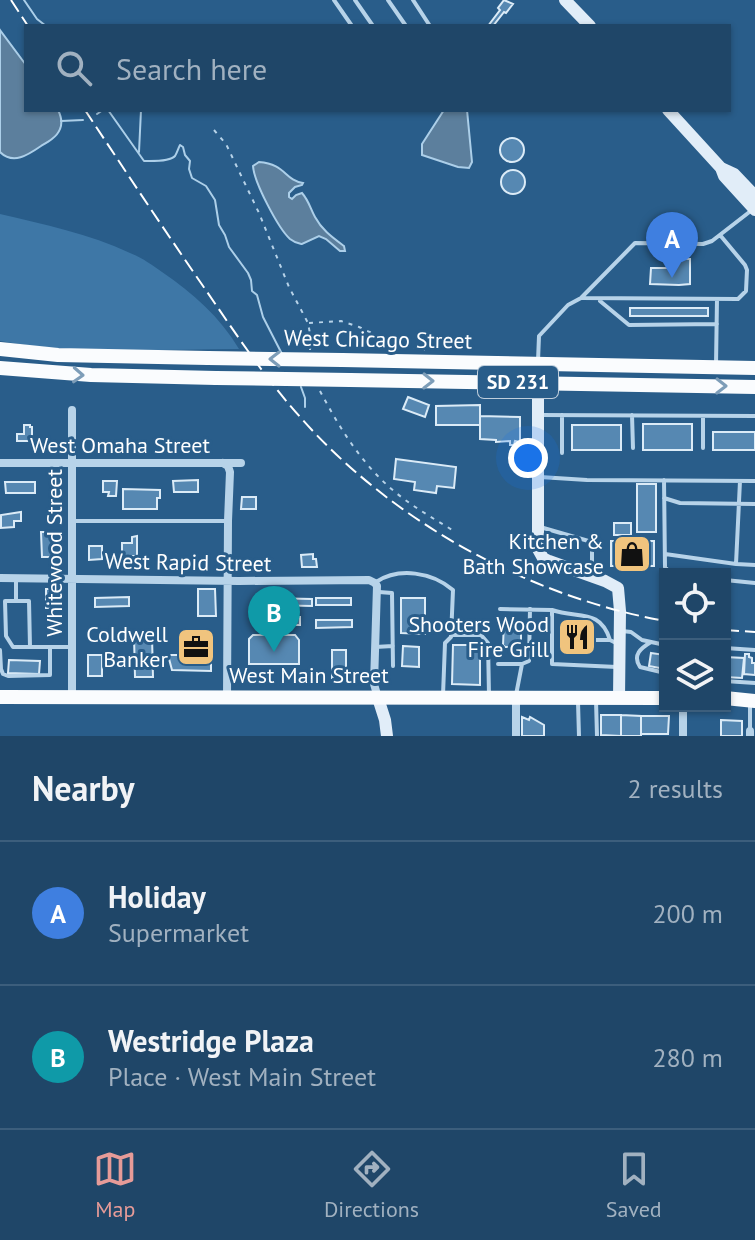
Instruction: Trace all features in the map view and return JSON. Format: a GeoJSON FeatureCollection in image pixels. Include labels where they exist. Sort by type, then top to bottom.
{"type":"FeatureCollection","features":[{"type":"Feature","properties":{"kind":"main road","name":"West Chicago Street"},"geometry":{"type":"LineString","coordinates":[[0,349],[58,355],[592,366],[716,365]]}},
{"type":"Feature","properties":{"kind":"main road"},"geometry":{"type":"LineString","coordinates":[[592,366],[639,361],[755,366]]}},
{"type":"Feature","properties":{"kind":"main road"},"geometry":{"type":"LineString","coordinates":[[538,383],[546,373],[554,370],[592,371],[625,365]]}},
{"type":"Feature","properties":{"kind":"main road","name":"West Chicago Street"},"geometry":{"type":"LineString","coordinates":[[0,368],[75,375],[755,387]]}},
{"type":"Feature","properties":{"kind":"main road","name":"West Main Street"},"geometry":{"type":"LineString","coordinates":[[0,697],[659,698]]}},
{"type":"Feature","properties":{"kind":"main road"},"geometry":{"type":"LineString","coordinates":[[731,699],[752,701]]}},
{"type":"Feature","properties":{"kind":"street"},"geometry":{"type":"LineString","coordinates":[[565,0],[588,24]]}},
{"type":"Feature","properties":{"kind":"street"},"geometry":{"type":"LineString","coordinates":[[670,112],[721,168],[724,176],[755,206]]}},
{"type":"Feature","properties":{"kind":"street"},"geometry":{"type":"LineString","coordinates":[[538,363],[538,549],[543,558],[618,588],[619,630],[614,642],[619,667],[619,698]]}},
{"type":"Feature","properties":{"kind":"street","name":"Whitewood Street"},"geometry":{"type":"LineString","coordinates":[[72,410],[72,697]]}},
{"type":"Feature","properties":{"kind":"street","name":"West Omaha Street"},"geometry":{"type":"LineString","coordinates":[[0,463],[241,463]]}},
{"type":"Feature","properties":{"kind":"street"},"geometry":{"type":"LineString","coordinates":[[222,463],[228,466],[230,472],[227,697]]}},
{"type":"Feature","properties":{"kind":"street","name":"West Rapid Street"},"geometry":{"type":"LineString","coordinates":[[0,578],[369,580],[376,587]]}},
{"type":"Feature","properties":{"kind":"street"},"geometry":{"type":"LineString","coordinates":[[376,587],[374,684],[387,736]]}},
{"type":"Feature","properties":{"kind":"street"},"geometry":{"type":"LineString","coordinates":[[516,698],[516,736]]}},
{"type":"Feature","properties":{"kind":"street"},"geometry":{"type":"LineString","coordinates":[[683,712],[683,736]]}},
{"type":"Feature","properties":{"kind":"lane"},"geometry":{"type":"LineString","coordinates":[[334,0],[351,24]]}},
{"type":"Feature","properties":{"kind":"lane"},"geometry":{"type":"LineString","coordinates":[[355,0],[371,24]]}},
{"type":"Feature","properties":{"kind":"lane"},"geometry":{"type":"LineString","coordinates":[[388,0],[405,24]]}},
{"type":"Feature","properties":{"kind":"lane"},"geometry":{"type":"LineString","coordinates":[[413,0],[429,24]]}},
{"type":"Feature","properties":{"kind":"lane"},"geometry":{"type":"LineString","coordinates":[[538,363],[539,336],[635,243],[703,244],[720,235],[755,206]]}},
{"type":"Feature","properties":{"kind":"lane"},"geometry":{"type":"LineString","coordinates":[[581,298],[738,299],[747,287],[747,270],[720,235]]}},
{"type":"Feature","properties":{"kind":"lane"},"geometry":{"type":"LineString","coordinates":[[599,299],[629,325],[717,324]]}},
{"type":"Feature","properties":{"kind":"lane"},"geometry":{"type":"LineString","coordinates":[[716,365],[717,299]]}},
{"type":"Feature","properties":{"kind":"lane"},"geometry":{"type":"LineString","coordinates":[[538,415],[755,416]]}},
{"type":"Feature","properties":{"kind":"lane"},"geometry":{"type":"LineString","coordinates":[[562,415],[562,453]]}},
{"type":"Feature","properties":{"kind":"lane"},"geometry":{"type":"LineString","coordinates":[[632,415],[633,448]]}},
{"type":"Feature","properties":{"kind":"lane"},"geometry":{"type":"LineString","coordinates":[[703,416],[703,448]]}},
{"type":"Feature","properties":{"kind":"lane"},"geometry":{"type":"LineString","coordinates":[[538,477],[755,481]]}},
{"type":"Feature","properties":{"kind":"lane"},"geometry":{"type":"LineString","coordinates":[[664,480],[666,568]]}},
{"type":"Feature","properties":{"kind":"lane"},"geometry":{"type":"LineString","coordinates":[[736,564],[740,481]]}},
{"type":"Feature","properties":{"kind":"lane"},"geometry":{"type":"LineString","coordinates":[[664,498],[680,503],[755,504]]}},
{"type":"Feature","properties":{"kind":"lane"},"geometry":{"type":"LineString","coordinates":[[72,521],[228,521]]}},
{"type":"Feature","properties":{"kind":"lane"},"geometry":{"type":"LineString","coordinates":[[538,526],[592,542],[592,576]]}},
{"type":"Feature","properties":{"kind":"lane"},"geometry":{"type":"LineString","coordinates":[[665,554],[755,565]]}},
{"type":"Feature","properties":{"kind":"lane"},"geometry":{"type":"LineString","coordinates":[[393,666],[392,593],[376,587],[390,574],[410,573],[443,582],[453,590],[451,635],[445,643],[443,698]]}},
{"type":"Feature","properties":{"kind":"lane"},"geometry":{"type":"LineString","coordinates":[[16,578],[16,601]]}},
{"type":"Feature","properties":{"kind":"lane"},"geometry":{"type":"LineString","coordinates":[[731,581],[755,583]]}},
{"type":"Feature","properties":{"kind":"lane"},"geometry":{"type":"LineString","coordinates":[[30,647],[29,601],[5,601],[6,636],[13,647],[30,647],[72,647]]}},
{"type":"Feature","properties":{"kind":"lane"},"geometry":{"type":"LineString","coordinates":[[500,609],[552,610],[595,619],[604,625],[614,642]]}},
{"type":"Feature","properties":{"kind":"lane"},"geometry":{"type":"LineString","coordinates":[[498,664],[529,661],[530,609]]}},
{"type":"Feature","properties":{"kind":"lane"},"geometry":{"type":"LineString","coordinates":[[552,610],[552,664],[619,667]]}},
{"type":"Feature","properties":{"kind":"lane"},"geometry":{"type":"LineString","coordinates":[[0,633],[6,628]]}},
{"type":"Feature","properties":{"kind":"lane"},"geometry":{"type":"LineString","coordinates":[[619,630],[659,644]]}},
{"type":"Feature","properties":{"kind":"lane"},"geometry":{"type":"LineString","coordinates":[[451,635],[481,635],[488,643],[489,698]]}},
{"type":"Feature","properties":{"kind":"lane"},"geometry":{"type":"LineString","coordinates":[[596,640],[614,642]]}},
{"type":"Feature","properties":{"kind":"lane"},"geometry":{"type":"LineString","coordinates":[[651,642],[641,648],[636,662],[640,667],[659,672]]}},
{"type":"Feature","properties":{"kind":"lane"},"geometry":{"type":"LineString","coordinates":[[375,647],[393,646]]}},
{"type":"Feature","properties":{"kind":"lane"},"geometry":{"type":"LineString","coordinates":[[0,650],[3,674],[50,675],[50,647]]}},
{"type":"Feature","properties":{"kind":"lane"},"geometry":{"type":"LineString","coordinates":[[731,648],[755,650]]}},
{"type":"Feature","properties":{"kind":"lane"},"geometry":{"type":"LineString","coordinates":[[516,698],[522,664]]}},
{"type":"Feature","properties":{"kind":"lane"},"geometry":{"type":"LineString","coordinates":[[731,681],[755,683]]}},
{"type":"Feature","properties":{"kind":"lane"},"geometry":{"type":"LineString","coordinates":[[578,698],[579,736]]}},
{"type":"Feature","properties":{"kind":"lane"},"geometry":{"type":"LineString","coordinates":[[596,698],[597,736]]}},
{"type":"Feature","properties":{"kind":"lane"},"geometry":{"type":"LineString","coordinates":[[750,734],[752,701]]}},
{"type":"Feature","properties":{"kind":"path"},"geometry":{"type":"LineString","coordinates":[[214,130],[230,152],[308,323],[310,351]]}},
{"type":"Feature","properties":{"kind":"path"},"geometry":{"type":"LineString","coordinates":[[308,323],[341,321],[389,341],[431,352]]}},
{"type":"Feature","properties":{"kind":"path"},"geometry":{"type":"LineString","coordinates":[[320,391],[348,439],[386,484],[454,531]]}},
{"type":"Feature","properties":{"kind":"shaded area"},"geometry":{"type":"Polygon","coordinates":[[[0,30],[24,62],[24,112],[59,112],[61,124],[52,139],[26,155],[10,158],[0,152],[0,30]]]}},
{"type":"Feature","properties":{"kind":"shaded area"},"geometry":{"type":"Polygon","coordinates":[[[443,112],[467,112],[472,162],[469,168],[422,155],[422,144],[443,112]]]}},
{"type":"Feature","properties":{"kind":"shaded area"},"geometry":{"type":"Polygon","coordinates":[[[259,162],[275,166],[303,183],[289,193],[289,197],[292,199],[302,193],[321,226],[344,246],[345,251],[340,251],[319,236],[302,244],[290,239],[273,215],[258,183],[253,166],[259,162]]]}},
{"type":"Feature","properties":{"kind":"shaded area"},"geometry":{"type":"Polygon","coordinates":[[[0,214],[83,235],[142,259],[205,306],[239,349],[89,350],[0,341],[0,214]]]}},
{"type":"Feature","properties":{"kind":"building"},"geometry":{"type":"Polygon","coordinates":[[[504,0],[513,4],[495,24],[490,24],[500,10],[498,8],[504,0]]]}},
{"type":"Feature","properties":{"kind":"building"},"geometry":{"type":"Polygon","coordinates":[[[512,138],[523,145],[524,150],[517,161],[512,162],[501,155],[500,150],[507,139],[512,138]]]}},
{"type":"Feature","properties":{"kind":"building"},"geometry":{"type":"Polygon","coordinates":[[[513,170],[524,177],[525,182],[518,193],[513,194],[502,187],[501,182],[508,171],[513,170]]]}},
{"type":"Feature","properties":{"kind":"building"},"geometry":{"type":"Polygon","coordinates":[[[671,258],[690,259],[690,284],[650,284],[651,268],[671,268],[671,258]]]}},
{"type":"Feature","properties":{"kind":"building"},"geometry":{"type":"Polygon","coordinates":[[[630,308],[708,308],[708,316],[630,316],[630,308]]]}},
{"type":"Feature","properties":{"kind":"building"},"geometry":{"type":"Polygon","coordinates":[[[408,397],[429,405],[425,417],[403,409],[408,397]]]}},
{"type":"Feature","properties":{"kind":"building"},"geometry":{"type":"Polygon","coordinates":[[[480,405],[480,425],[436,425],[436,406],[480,405]]]}},
{"type":"Feature","properties":{"kind":"building"},"geometry":{"type":"Polygon","coordinates":[[[480,416],[520,417],[520,442],[510,445],[510,441],[480,439],[480,416]]]}},
{"type":"Feature","properties":{"kind":"building"},"geometry":{"type":"Polygon","coordinates":[[[643,424],[692,424],[692,450],[643,450],[643,424]]]}},
{"type":"Feature","properties":{"kind":"building"},"geometry":{"type":"Polygon","coordinates":[[[24,425],[32,427],[32,441],[17,441],[17,434],[24,434],[24,425]]]}},
{"type":"Feature","properties":{"kind":"building"},"geometry":{"type":"Polygon","coordinates":[[[572,425],[621,425],[621,450],[572,450],[572,425]]]}},
{"type":"Feature","properties":{"kind":"building"},"geometry":{"type":"Polygon","coordinates":[[[713,432],[755,432],[755,450],[713,450],[713,432]]]}},
{"type":"Feature","properties":{"kind":"building"},"geometry":{"type":"Polygon","coordinates":[[[396,459],[456,467],[454,488],[437,486],[436,493],[414,490],[415,482],[394,479],[396,459]]]}},
{"type":"Feature","properties":{"kind":"building"},"geometry":{"type":"Polygon","coordinates":[[[198,480],[198,492],[174,492],[173,481],[198,480]]]}},
{"type":"Feature","properties":{"kind":"building"},"geometry":{"type":"Polygon","coordinates":[[[103,481],[117,481],[116,496],[103,492],[103,481]]]}},
{"type":"Feature","properties":{"kind":"building"},"geometry":{"type":"Polygon","coordinates":[[[5,482],[35,482],[35,493],[6,493],[5,482]]]}},
{"type":"Feature","properties":{"kind":"building"},"geometry":{"type":"Polygon","coordinates":[[[637,484],[656,484],[656,532],[637,532],[637,484]]]}},
{"type":"Feature","properties":{"kind":"building"},"geometry":{"type":"Polygon","coordinates":[[[123,489],[160,490],[157,509],[123,509],[123,489]]]}},
{"type":"Feature","properties":{"kind":"building"},"geometry":{"type":"Polygon","coordinates":[[[242,497],[256,497],[256,509],[241,509],[242,497]]]}},
{"type":"Feature","properties":{"kind":"building"},"geometry":{"type":"Polygon","coordinates":[[[21,512],[21,521],[14,521],[14,527],[1,528],[1,515],[21,512]]]}},
{"type":"Feature","properties":{"kind":"building"},"geometry":{"type":"Polygon","coordinates":[[[614,523],[631,523],[631,535],[614,535],[614,523]]]}},
{"type":"Feature","properties":{"kind":"building"},"geometry":{"type":"Polygon","coordinates":[[[41,532],[53,532],[53,557],[42,557],[41,532]]]}},
{"type":"Feature","properties":{"kind":"building"},"geometry":{"type":"Polygon","coordinates":[[[137,536],[137,556],[133,556],[133,560],[122,558],[122,543],[132,543],[132,537],[137,536]]]}},
{"type":"Feature","properties":{"kind":"building","name":"Kitchen & Bath Showcase"},"geometry":{"type":"Polygon","coordinates":[[[611,541],[654,541],[654,566],[611,566],[611,541]]]}},
{"type":"Feature","properties":{"kind":"building"},"geometry":{"type":"Polygon","coordinates":[[[89,546],[102,546],[102,559],[89,560],[89,546]]]}},
{"type":"Feature","properties":{"kind":"building"},"geometry":{"type":"Polygon","coordinates":[[[313,554],[317,567],[302,567],[301,555],[313,554]]]}},
{"type":"Feature","properties":{"kind":"building"},"geometry":{"type":"Polygon","coordinates":[[[46,589],[56,589],[56,608],[46,608],[46,589]]]}},
{"type":"Feature","properties":{"kind":"building"},"geometry":{"type":"Polygon","coordinates":[[[198,589],[215,589],[216,616],[198,616],[198,589]]]}},
{"type":"Feature","properties":{"kind":"building"},"geometry":{"type":"Polygon","coordinates":[[[129,597],[129,606],[95,607],[95,598],[129,597]]]}},
{"type":"Feature","properties":{"kind":"building"},"geometry":{"type":"Polygon","coordinates":[[[266,598],[312,599],[312,606],[266,605],[266,598]]]}},
{"type":"Feature","properties":{"kind":"building"},"geometry":{"type":"Polygon","coordinates":[[[316,598],[351,598],[351,605],[316,605],[316,598]]]}},
{"type":"Feature","properties":{"kind":"building"},"geometry":{"type":"Polygon","coordinates":[[[401,598],[425,598],[425,634],[401,633],[401,598]]]}},
{"type":"Feature","properties":{"kind":"building"},"geometry":{"type":"Polygon","coordinates":[[[279,617],[300,617],[300,625],[279,625],[279,617]]]}},
{"type":"Feature","properties":{"kind":"building","name":"Shooters Wood Fire Grill"},"geometry":{"type":"Polygon","coordinates":[[[569,619],[585,619],[585,623],[592,623],[592,650],[583,650],[583,653],[563,651],[563,622],[569,622],[569,619]]]}},
{"type":"Feature","properties":{"kind":"building"},"geometry":{"type":"Polygon","coordinates":[[[316,620],[352,620],[352,627],[316,628],[316,620]]]}},
{"type":"Feature","properties":{"kind":"building"},"geometry":{"type":"Polygon","coordinates":[[[504,623],[521,625],[519,647],[503,645],[504,623]]]}},
{"type":"Feature","properties":{"kind":"building","name":"Coldwell Banker"},"geometry":{"type":"Polygon","coordinates":[[[190,632],[211,632],[211,671],[172,670],[168,655],[181,655],[181,639],[190,639],[190,632]]]}},
{"type":"Feature","properties":{"kind":"building"},"geometry":{"type":"Polygon","coordinates":[[[253,635],[295,635],[299,640],[299,664],[249,664],[249,639],[253,635]]]}},
{"type":"Feature","properties":{"kind":"building"},"geometry":{"type":"Polygon","coordinates":[[[134,636],[152,636],[153,677],[135,677],[134,636]]]}},
{"type":"Feature","properties":{"kind":"building"},"geometry":{"type":"Polygon","coordinates":[[[453,645],[480,645],[480,685],[452,684],[453,645]]]}},
{"type":"Feature","properties":{"kind":"building"},"geometry":{"type":"Polygon","coordinates":[[[403,646],[419,647],[419,667],[402,666],[403,646]]]}},
{"type":"Feature","properties":{"kind":"building"},"geometry":{"type":"Polygon","coordinates":[[[332,650],[346,650],[346,678],[332,678],[332,650]]]}},
{"type":"Feature","properties":{"kind":"building"},"geometry":{"type":"Polygon","coordinates":[[[651,653],[659,654],[659,668],[649,666],[651,653]]]}},
{"type":"Feature","properties":{"kind":"building"},"geometry":{"type":"Polygon","coordinates":[[[745,654],[749,654],[752,663],[755,663],[755,675],[744,674],[745,654]]]}},
{"type":"Feature","properties":{"kind":"building"},"geometry":{"type":"Polygon","coordinates":[[[88,655],[102,655],[102,676],[88,676],[88,655]]]}},
{"type":"Feature","properties":{"kind":"building"},"geometry":{"type":"Polygon","coordinates":[[[731,657],[744,658],[742,678],[731,677],[731,657]]]}},
{"type":"Feature","properties":{"kind":"building"},"geometry":{"type":"Polygon","coordinates":[[[9,660],[40,661],[39,674],[8,673],[9,660]]]}},
{"type":"Feature","properties":{"kind":"building"},"geometry":{"type":"Polygon","coordinates":[[[601,715],[621,715],[621,736],[601,735],[601,715]]]}},
{"type":"Feature","properties":{"kind":"building"},"geometry":{"type":"Polygon","coordinates":[[[621,715],[641,716],[641,736],[621,736],[621,715]]]}},
{"type":"Feature","properties":{"kind":"building"},"geometry":{"type":"Polygon","coordinates":[[[641,716],[669,716],[668,734],[641,734],[641,716]]]}},
{"type":"Feature","properties":{"kind":"building"},"geometry":{"type":"Polygon","coordinates":[[[522,717],[529,720],[530,717],[544,725],[544,736],[522,736],[522,717]]]}},
{"type":"Feature","properties":{"kind":"building"},"geometry":{"type":"Polygon","coordinates":[[[721,720],[742,721],[742,736],[721,736],[721,720]]]}},
{"type":"Feature","properties":{"kind":"waterway"},"geometry":{"type":"LineString","coordinates":[[24,0],[43,24]]}},
{"type":"Feature","properties":{"kind":"waterway"},"geometry":{"type":"LineString","coordinates":[[109,112],[144,161],[169,159],[175,156],[180,145],[183,147],[190,161],[192,178],[206,186],[215,200],[219,225],[229,247],[248,273],[252,291],[257,295],[263,317],[282,354]]}},
{"type":"Feature","properties":{"kind":"waterway"},"geometry":{"type":"LineString","coordinates":[[139,152],[141,112]]}},
{"type":"Feature","properties":{"kind":"waterway"},"geometry":{"type":"LineString","coordinates":[[61,121],[83,120]]}},
{"type":"Feature","properties":{"kind":"waterway"},"geometry":{"type":"LineString","coordinates":[[301,387],[305,407]]}},
{"type":"Feature","properties":{"kind":"railway"},"geometry":{"type":"LineString","coordinates":[[11,0],[27,24]]}},
{"type":"Feature","properties":{"kind":"railway"},"geometry":{"type":"LineString","coordinates":[[86,112],[250,354],[287,402],[337,456],[377,490],[466,549],[563,593],[659,620]]}},
{"type":"Feature","properties":{"kind":"railway"},"geometry":{"type":"LineString","coordinates":[[731,630],[755,632]]}},
{"type":"Feature","properties":{"kind":"place","name":"Holiday"},"geometry":{"type":"Point","coordinates":[672,278]}},
{"type":"Feature","properties":{"kind":"place","name":"Kitchen & Bath Showcase"},"geometry":{"type":"Point","coordinates":[632,554]}},
{"type":"Feature","properties":{"kind":"place","name":"Shooters Wood Fire Grill"},"geometry":{"type":"Point","coordinates":[577,637]}},
{"type":"Feature","properties":{"kind":"place","name":"Coldwell Banker"},"geometry":{"type":"Point","coordinates":[196,647]}},
{"type":"Feature","properties":{"kind":"place","name":"Westridge Plaza"},"geometry":{"type":"Point","coordinates":[274,652]}}]}
